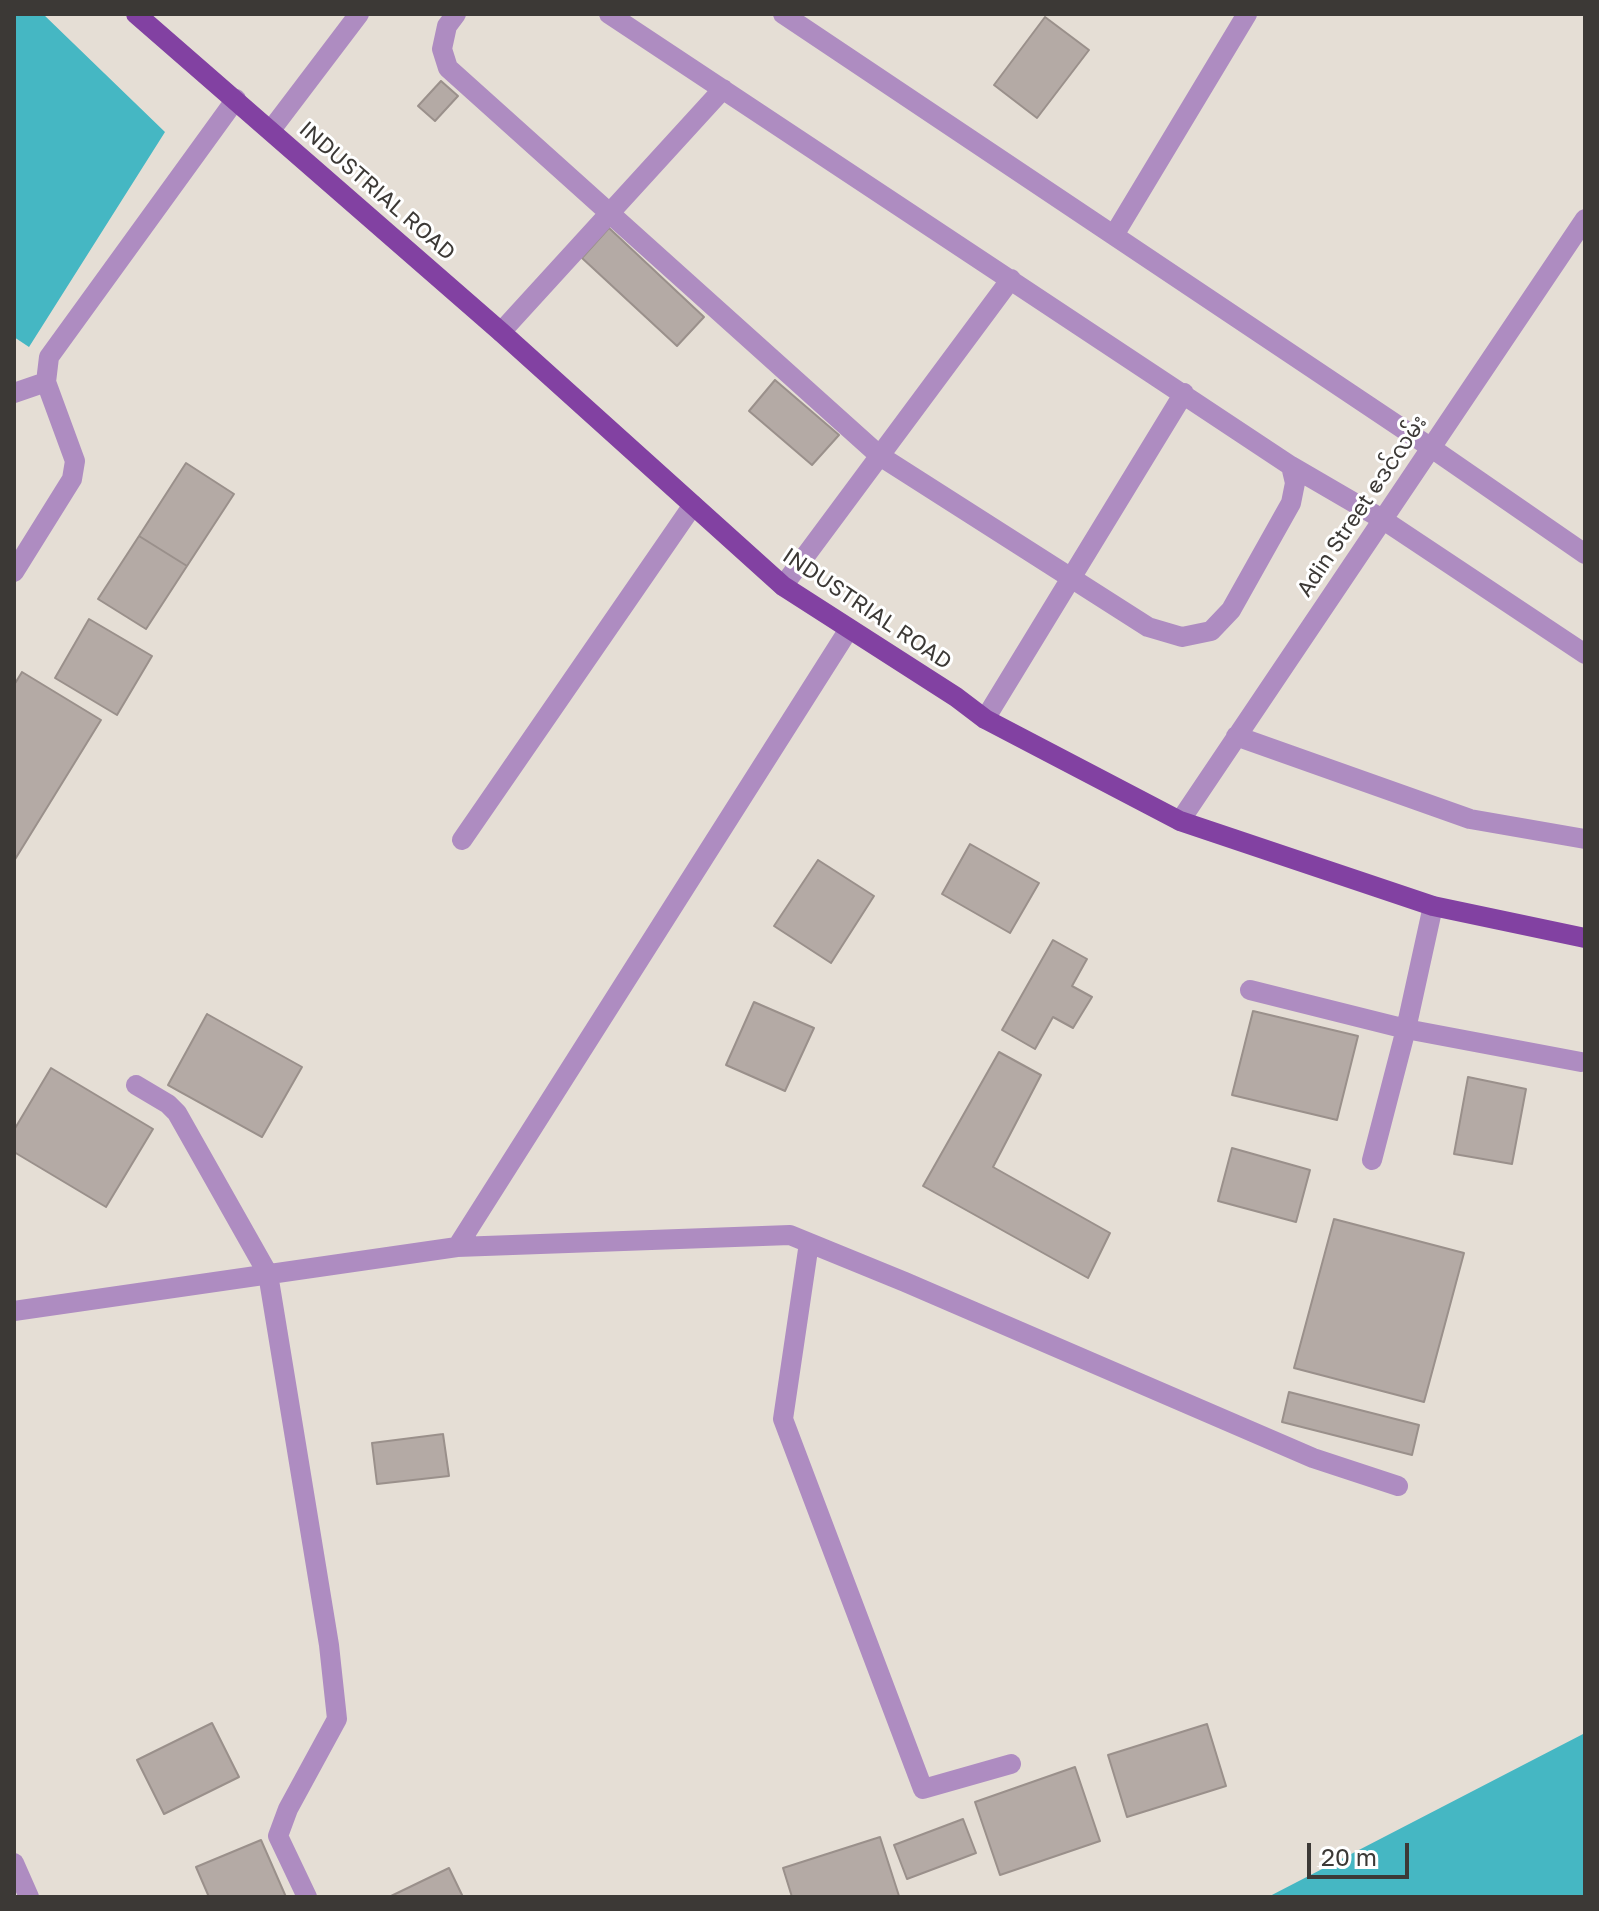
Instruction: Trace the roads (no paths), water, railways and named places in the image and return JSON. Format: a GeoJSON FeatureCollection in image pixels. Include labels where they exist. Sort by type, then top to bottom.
{"type":"FeatureCollection","features":[{"type":"Feature","properties":{"kind":"main road","name":"INDUSTRIAL ROAD"},"geometry":{"type":"LineString","coordinates":[[136,14],[501,332],[783,586],[956,697],[985,719],[1180,821],[1433,906],[1585,938]]}},
{"type":"Feature","properties":{"kind":"street"},"geometry":{"type":"LineString","coordinates":[[271,130],[359,14]]}},
{"type":"Feature","properties":{"kind":"street"},"geometry":{"type":"LineString","coordinates":[[456,14],[447,26],[442,49],[448,68],[880,456],[1148,627],[1182,637],[1211,631],[1231,610],[1291,503],[1295,483],[1291,466]]}},
{"type":"Feature","properties":{"kind":"street"},"geometry":{"type":"LineString","coordinates":[[609,14],[1291,466],[1382,519],[1585,654]]}},
{"type":"Feature","properties":{"kind":"street"},"geometry":{"type":"LineString","coordinates":[[1114,235],[1247,14]]}},
{"type":"Feature","properties":{"kind":"street"},"geometry":{"type":"LineString","coordinates":[[794,17],[1585,554]]}},
{"type":"Feature","properties":{"kind":"street"},"geometry":{"type":"LineString","coordinates":[[501,332],[723,89]]}},
{"type":"Feature","properties":{"kind":"street"},"geometry":{"type":"LineString","coordinates":[[14,572],[72,479],[75,461],[46,382],[49,357],[236,99]]}},
{"type":"Feature","properties":{"kind":"street","name":"Adin Street ဧဒင်လမ်း"},"geometry":{"type":"LineString","coordinates":[[1180,821],[1585,219]]}},
{"type":"Feature","properties":{"kind":"street"},"geometry":{"type":"LineString","coordinates":[[783,586],[1011,279]]}},
{"type":"Feature","properties":{"kind":"street"},"geometry":{"type":"LineString","coordinates":[[14,393],[46,382]]}},
{"type":"Feature","properties":{"kind":"street"},"geometry":{"type":"LineString","coordinates":[[985,719],[1184,393]]}},
{"type":"Feature","properties":{"kind":"street"},"geometry":{"type":"LineString","coordinates":[[462,840],[693,505]]}},
{"type":"Feature","properties":{"kind":"street"},"geometry":{"type":"LineString","coordinates":[[457,1247],[849,629]]}},
{"type":"Feature","properties":{"kind":"street"},"geometry":{"type":"LineString","coordinates":[[1236,736],[1470,819],[1585,839]]}},
{"type":"Feature","properties":{"kind":"street"},"geometry":{"type":"LineString","coordinates":[[1372,1160],[1406,1029],[1433,906]]}},
{"type":"Feature","properties":{"kind":"street"},"geometry":{"type":"LineString","coordinates":[[1250,990],[1406,1029],[1581,1062]]}},
{"type":"Feature","properties":{"kind":"street"},"geometry":{"type":"LineString","coordinates":[[136,1085],[177,1113],[268,1274],[329,1645],[337,1719],[288,1809],[278,1836],[307,1897]]}},
{"type":"Feature","properties":{"kind":"street"},"geometry":{"type":"LineString","coordinates":[[14,1311],[457,1247],[790,1235],[1313,1458],[1398,1486]]}},
{"type":"Feature","properties":{"kind":"street"},"geometry":{"type":"LineString","coordinates":[[809,1243],[783,1419],[923,1789],[1011,1764]]}},
{"type":"Feature","properties":{"kind":"street"},"geometry":{"type":"LineString","coordinates":[[14,1863],[29,1897]]}},
{"type":"Feature","properties":{"kind":"water"},"geometry":{"type":"Polygon","coordinates":[[[14,14],[43,14],[165,132],[29,347],[14,337],[14,14]]]}},
{"type":"Feature","properties":{"kind":"water"},"geometry":{"type":"Polygon","coordinates":[[[1585,1733],[1585,1897],[1268,1897],[1585,1733]]]}}]}
